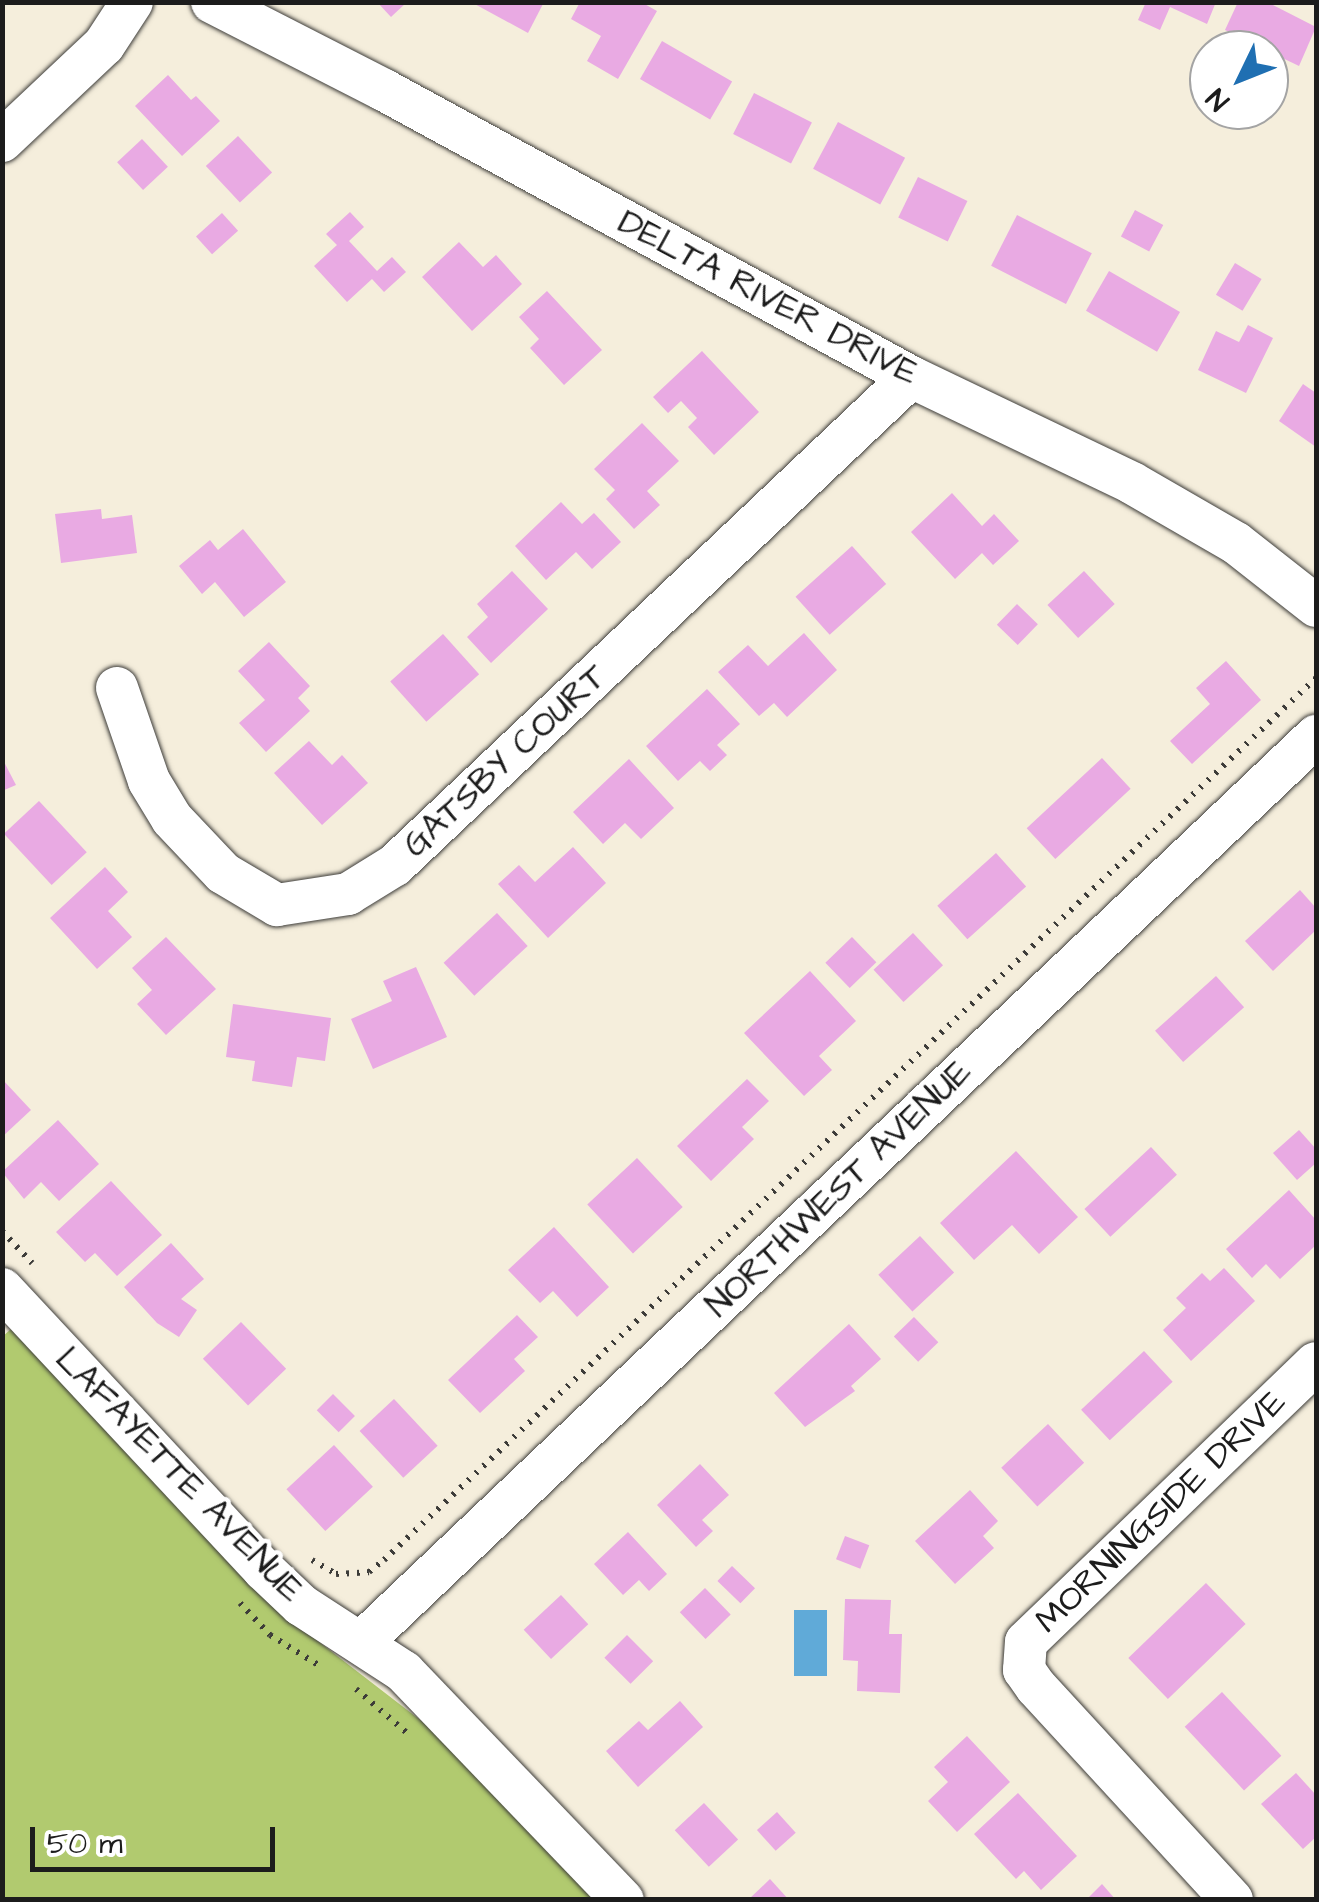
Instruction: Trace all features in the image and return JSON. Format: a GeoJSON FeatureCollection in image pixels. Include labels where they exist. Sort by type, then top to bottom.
{"type":"FeatureCollection","features":[{"type":"Feature","properties":{"kind":"street"},"geometry":{"type":"LineString","coordinates":[[9,121],[104,45],[132,2]]}},
{"type":"Feature","properties":{"kind":"street","name":"DELTA RIVER DRIVE"},"geometry":{"type":"LineString","coordinates":[[212,2],[384,90],[911,376],[1132,483],[1236,543],[1316,606]]}},
{"type":"Feature","properties":{"kind":"street","name":"GATSBY COURT"},"geometry":{"type":"LineString","coordinates":[[117,688],[149,781],[172,819],[223,872],[277,905],[348,894],[395,865],[911,376]]}},
{"type":"Feature","properties":{"kind":"street","name":"NORTHWEST AVENUE"},"geometry":{"type":"LineString","coordinates":[[362,1642],[1316,736]]}},
{"type":"Feature","properties":{"kind":"street","name":"LAFAYETTE AVENUE"},"geometry":{"type":"LineString","coordinates":[[2,1289],[262,1569],[301,1605],[362,1642],[438,1704],[623,1900]]}},
{"type":"Feature","properties":{"kind":"street","name":"MORNINGSIDE DRIVE"},"geometry":{"type":"LineString","coordinates":[[1232,1900],[1024,1670],[1026,1642],[1316,1363]]}},
{"type":"Feature","properties":{"kind":"path"},"geometry":{"type":"LineString","coordinates":[[304,1553],[336,1574],[369,1572],[384,1560],[1316,678]]}},
{"type":"Feature","properties":{"kind":"path"},"geometry":{"type":"LineString","coordinates":[[2,1231],[42,1274]]}},
{"type":"Feature","properties":{"kind":"green space"},"geometry":{"type":"Polygon","coordinates":[[[11,1329],[310,1635],[437,1733],[599,1900],[3,1900],[2,1337],[11,1329]]]}},
{"type":"Feature","properties":{"kind":"water"},"geometry":{"type":"Polygon","coordinates":[[[794,1610],[827,1610],[827,1676],[794,1676],[794,1610]]]}},
{"type":"Feature","properties":{"kind":"building"},"geometry":{"type":"Polygon","coordinates":[[[377,2],[407,2],[391,17],[377,2]]]}},
{"type":"Feature","properties":{"kind":"building"},"geometry":{"type":"Polygon","coordinates":[[[471,2],[544,2],[528,33],[471,2]]]}},
{"type":"Feature","properties":{"kind":"building"},"geometry":{"type":"Polygon","coordinates":[[[580,2],[641,2],[657,11],[618,79],[587,61],[601,36],[571,19],[580,2]]]}},
{"type":"Feature","properties":{"kind":"building"},"geometry":{"type":"Polygon","coordinates":[[[1146,2],[1216,2],[1207,24],[1170,7],[1160,30],[1138,20],[1146,2]]]}},
{"type":"Feature","properties":{"kind":"building"},"geometry":{"type":"Polygon","coordinates":[[[1238,2],[1267,2],[1316,27],[1299,66],[1289,61],[1289,30],[1225,30],[1238,2]]]}},
{"type":"Feature","properties":{"kind":"building"},"geometry":{"type":"Polygon","coordinates":[[[662,41],[732,82],[710,120],[640,79],[662,41]]]}},
{"type":"Feature","properties":{"kind":"building"},"geometry":{"type":"Polygon","coordinates":[[[168,75],[191,100],[196,96],[220,121],[182,156],[135,106],[168,75]]]}},
{"type":"Feature","properties":{"kind":"building"},"geometry":{"type":"Polygon","coordinates":[[[754,93],[812,123],[791,163],[733,134],[754,93]]]}},
{"type":"Feature","properties":{"kind":"building"},"geometry":{"type":"Polygon","coordinates":[[[838,122],[905,158],[880,204],[813,169],[838,122]]]}},
{"type":"Feature","properties":{"kind":"building"},"geometry":{"type":"Polygon","coordinates":[[[238,136],[272,173],[240,203],[206,166],[238,136]]]}},
{"type":"Feature","properties":{"kind":"building"},"geometry":{"type":"Polygon","coordinates":[[[142,139],[168,167],[143,190],[117,162],[142,139]]]}},
{"type":"Feature","properties":{"kind":"building"},"geometry":{"type":"Polygon","coordinates":[[[918,177],[967,201],[948,242],[898,217],[918,177]]]}},
{"type":"Feature","properties":{"kind":"building"},"geometry":{"type":"Polygon","coordinates":[[[1135,210],[1163,225],[1149,252],[1121,236],[1135,210]]]}},
{"type":"Feature","properties":{"kind":"building"},"geometry":{"type":"Polygon","coordinates":[[[350,212],[364,227],[349,241],[377,271],[392,257],[406,272],[384,292],[372,279],[347,302],[314,266],[337,245],[326,234],[350,212]]]}},
{"type":"Feature","properties":{"kind":"building"},"geometry":{"type":"Polygon","coordinates":[[[222,213],[238,231],[212,254],[196,236],[222,213]]]}},
{"type":"Feature","properties":{"kind":"building"},"geometry":{"type":"Polygon","coordinates":[[[1017,215],[1092,253],[1066,304],[991,266],[1017,215]]]}},
{"type":"Feature","properties":{"kind":"building"},"geometry":{"type":"Polygon","coordinates":[[[459,242],[483,267],[496,255],[522,284],[472,331],[422,277],[459,242]]]}},
{"type":"Feature","properties":{"kind":"building"},"geometry":{"type":"Polygon","coordinates":[[[1235,263],[1262,279],[1243,311],[1216,295],[1235,263]]]}},
{"type":"Feature","properties":{"kind":"building"},"geometry":{"type":"Polygon","coordinates":[[[1109,271],[1180,312],[1157,352],[1086,311],[1109,271]]]}},
{"type":"Feature","properties":{"kind":"building"},"geometry":{"type":"Polygon","coordinates":[[[547,291],[602,350],[564,385],[530,348],[539,339],[519,317],[547,291]]]}},
{"type":"Feature","properties":{"kind":"building"},"geometry":{"type":"Polygon","coordinates":[[[1248,325],[1273,338],[1246,393],[1198,370],[1216,331],[1239,342],[1248,325]]]}},
{"type":"Feature","properties":{"kind":"building"},"geometry":{"type":"Polygon","coordinates":[[[702,351],[759,412],[714,455],[688,427],[697,418],[681,401],[668,413],[653,397],[702,351]]]}},
{"type":"Feature","properties":{"kind":"building"},"geometry":{"type":"Polygon","coordinates":[[[1303,384],[1316,393],[1316,447],[1279,421],[1303,384]]]}},
{"type":"Feature","properties":{"kind":"building"},"geometry":{"type":"Polygon","coordinates":[[[642,423],[679,461],[647,491],[660,505],[634,529],[606,499],[615,490],[594,469],[642,423]]]}},
{"type":"Feature","properties":{"kind":"building"},"geometry":{"type":"Polygon","coordinates":[[[952,493],[982,526],[994,514],[1019,541],[993,565],[982,553],[955,579],[911,532],[952,493]]]}},
{"type":"Feature","properties":{"kind":"building"},"geometry":{"type":"Polygon","coordinates":[[[561,502],[582,524],[594,513],[621,542],[592,569],[576,552],[546,580],[515,546],[561,502]]]}},
{"type":"Feature","properties":{"kind":"building"},"geometry":{"type":"Polygon","coordinates":[[[101,509],[102,519],[132,515],[137,553],[61,563],[55,514],[101,509]]]}},
{"type":"Feature","properties":{"kind":"building"},"geometry":{"type":"Polygon","coordinates":[[[243,529],[286,582],[244,617],[215,582],[202,594],[179,566],[210,540],[218,550],[243,529]]]}},
{"type":"Feature","properties":{"kind":"building"},"geometry":{"type":"Polygon","coordinates":[[[852,546],[886,584],[830,635],[796,597],[852,546]]]}},
{"type":"Feature","properties":{"kind":"building"},"geometry":{"type":"Polygon","coordinates":[[[512,571],[548,609],[491,663],[467,637],[488,617],[477,604],[512,571]]]}},
{"type":"Feature","properties":{"kind":"building"},"geometry":{"type":"Polygon","coordinates":[[[1084,571],[1115,604],[1078,638],[1047,605],[1084,571]]]}},
{"type":"Feature","properties":{"kind":"building"},"geometry":{"type":"Polygon","coordinates":[[[1017,604],[1038,624],[1018,645],[997,625],[1017,604]]]}},
{"type":"Feature","properties":{"kind":"building"},"geometry":{"type":"Polygon","coordinates":[[[804,633],[837,670],[787,717],[774,703],[759,716],[718,672],[748,645],[768,666],[804,633]]]}},
{"type":"Feature","properties":{"kind":"building"},"geometry":{"type":"Polygon","coordinates":[[[443,634],[479,674],[426,722],[390,682],[443,634]]]}},
{"type":"Feature","properties":{"kind":"building"},"geometry":{"type":"Polygon","coordinates":[[[269,642],[310,686],[298,698],[310,711],[266,752],[239,723],[265,700],[238,671],[269,642]]]}},
{"type":"Feature","properties":{"kind":"building"},"geometry":{"type":"Polygon","coordinates":[[[1226,661],[1261,700],[1192,764],[1170,741],[1210,704],[1196,688],[1226,661]]]}},
{"type":"Feature","properties":{"kind":"building"},"geometry":{"type":"Polygon","coordinates":[[[707,689],[740,724],[717,745],[727,755],[710,771],[700,761],[678,781],[646,746],[707,689]]]}},
{"type":"Feature","properties":{"kind":"building"},"geometry":{"type":"Polygon","coordinates":[[[309,741],[332,765],[342,755],[368,783],[322,825],[274,773],[309,741]]]}},
{"type":"Feature","properties":{"kind":"building"},"geometry":{"type":"Polygon","coordinates":[[[2,758],[16,785],[2,791],[2,758]]]}},
{"type":"Feature","properties":{"kind":"building"},"geometry":{"type":"Polygon","coordinates":[[[1102,758],[1131,789],[1055,859],[1027,828],[1102,758]]]}},
{"type":"Feature","properties":{"kind":"building"},"geometry":{"type":"Polygon","coordinates":[[[629,759],[674,808],[641,839],[625,823],[603,844],[573,812],[629,759]]]}},
{"type":"Feature","properties":{"kind":"building"},"geometry":{"type":"Polygon","coordinates":[[[39,801],[87,852],[52,885],[4,834],[39,801]]]}},
{"type":"Feature","properties":{"kind":"building"},"geometry":{"type":"Polygon","coordinates":[[[573,847],[606,883],[548,938],[498,884],[519,865],[535,882],[573,847]]]}},
{"type":"Feature","properties":{"kind":"building"},"geometry":{"type":"Polygon","coordinates":[[[996,853],[1026,886],[967,939],[937,906],[996,853]]]}},
{"type":"Feature","properties":{"kind":"building"},"geometry":{"type":"Polygon","coordinates":[[[105,867],[128,892],[108,911],[132,937],[97,969],[50,918],[105,867]]]}},
{"type":"Feature","properties":{"kind":"building"},"geometry":{"type":"Polygon","coordinates":[[[1300,890],[1316,908],[1316,930],[1273,971],[1245,941],[1300,890]]]}},
{"type":"Feature","properties":{"kind":"building"},"geometry":{"type":"Polygon","coordinates":[[[497,913],[528,946],[474,996],[444,963],[497,913]]]}},
{"type":"Feature","properties":{"kind":"building"},"geometry":{"type":"Polygon","coordinates":[[[913,933],[943,965],[904,1002],[874,970],[913,933]]]}},
{"type":"Feature","properties":{"kind":"building"},"geometry":{"type":"Polygon","coordinates":[[[166,937],[216,989],[166,1035],[137,1004],[152,990],[132,968],[166,937]]]}},
{"type":"Feature","properties":{"kind":"building"},"geometry":{"type":"Polygon","coordinates":[[[852,937],[876,962],[850,988],[825,963],[852,937]]]}},
{"type":"Feature","properties":{"kind":"building"},"geometry":{"type":"Polygon","coordinates":[[[416,967],[447,1037],[373,1069],[351,1019],[392,1001],[383,981],[416,967]]]}},
{"type":"Feature","properties":{"kind":"building"},"geometry":{"type":"Polygon","coordinates":[[[810,971],[856,1021],[819,1056],[832,1070],[804,1096],[744,1033],[810,971]]]}},
{"type":"Feature","properties":{"kind":"building"},"geometry":{"type":"Polygon","coordinates":[[[1216,976],[1244,1007],[1183,1062],[1155,1031],[1216,976]]]}},
{"type":"Feature","properties":{"kind":"building"},"geometry":{"type":"Polygon","coordinates":[[[233,1004],[331,1018],[325,1061],[297,1057],[292,1087],[252,1081],[255,1061],[226,1057],[233,1004]]]}},
{"type":"Feature","properties":{"kind":"building"},"geometry":{"type":"Polygon","coordinates":[[[2,1079],[31,1110],[2,1137],[2,1079]]]}},
{"type":"Feature","properties":{"kind":"building"},"geometry":{"type":"Polygon","coordinates":[[[747,1079],[769,1101],[742,1127],[754,1139],[711,1181],[677,1146],[747,1079]]]}},
{"type":"Feature","properties":{"kind":"building"},"geometry":{"type":"Polygon","coordinates":[[[58,1120],[99,1164],[59,1201],[41,1182],[24,1199],[2,1172],[58,1120]]]}},
{"type":"Feature","properties":{"kind":"building"},"geometry":{"type":"Polygon","coordinates":[[[1299,1130],[1316,1149],[1316,1163],[1297,1180],[1273,1153],[1299,1130]]]}},
{"type":"Feature","properties":{"kind":"building"},"geometry":{"type":"Polygon","coordinates":[[[1151,1147],[1177,1175],[1110,1237],[1084,1209],[1151,1147]]]}},
{"type":"Feature","properties":{"kind":"building"},"geometry":{"type":"Polygon","coordinates":[[[1016,1151],[1078,1217],[1039,1254],[1012,1225],[974,1260],[940,1223],[1016,1151]]]}},
{"type":"Feature","properties":{"kind":"building"},"geometry":{"type":"Polygon","coordinates":[[[637,1158],[683,1207],[633,1253],[587,1204],[637,1158]]]}},
{"type":"Feature","properties":{"kind":"building"},"geometry":{"type":"Polygon","coordinates":[[[111,1181],[162,1235],[117,1276],[95,1253],[85,1262],[56,1232],[111,1181]]]}},
{"type":"Feature","properties":{"kind":"building"},"geometry":{"type":"Polygon","coordinates":[[[1289,1190],[1316,1220],[1316,1245],[1280,1279],[1266,1264],[1252,1278],[1226,1249],[1289,1190]]]}},
{"type":"Feature","properties":{"kind":"building"},"geometry":{"type":"Polygon","coordinates":[[[554,1227],[609,1287],[577,1317],[553,1291],[540,1303],[508,1270],[554,1227]]]}},
{"type":"Feature","properties":{"kind":"building"},"geometry":{"type":"Polygon","coordinates":[[[920,1236],[954,1273],[912,1311],[878,1275],[920,1236]]]}},
{"type":"Feature","properties":{"kind":"building"},"geometry":{"type":"Polygon","coordinates":[[[171,1243],[204,1279],[181,1299],[197,1310],[179,1337],[157,1323],[124,1287],[171,1243]]]}},
{"type":"Feature","properties":{"kind":"building"},"geometry":{"type":"Polygon","coordinates":[[[1224,1268],[1255,1301],[1191,1361],[1163,1330],[1186,1308],[1176,1298],[1202,1273],[1210,1281],[1224,1268]]]}},
{"type":"Feature","properties":{"kind":"building"},"geometry":{"type":"Polygon","coordinates":[[[517,1315],[538,1337],[514,1359],[525,1371],[480,1413],[448,1380],[517,1315]]]}},
{"type":"Feature","properties":{"kind":"building"},"geometry":{"type":"Polygon","coordinates":[[[914,1317],[938,1342],[918,1362],[894,1336],[914,1317]]]}},
{"type":"Feature","properties":{"kind":"building"},"geometry":{"type":"Polygon","coordinates":[[[241,1322],[286,1369],[248,1406],[203,1359],[241,1322]]]}},
{"type":"Feature","properties":{"kind":"building"},"geometry":{"type":"Polygon","coordinates":[[[849,1324],[881,1359],[851,1386],[855,1391],[805,1427],[774,1393],[849,1324]]]}},
{"type":"Feature","properties":{"kind":"building"},"geometry":{"type":"Polygon","coordinates":[[[1144,1351],[1173,1382],[1110,1440],[1081,1410],[1144,1351]]]}},
{"type":"Feature","properties":{"kind":"building"},"geometry":{"type":"Polygon","coordinates":[[[333,1394],[355,1416],[339,1432],[317,1410],[333,1394]]]}},
{"type":"Feature","properties":{"kind":"building"},"geometry":{"type":"Polygon","coordinates":[[[394,1399],[438,1446],[403,1478],[360,1431],[394,1399]]]}},
{"type":"Feature","properties":{"kind":"building"},"geometry":{"type":"Polygon","coordinates":[[[1048,1424],[1084,1463],[1037,1506],[1001,1468],[1048,1424]]]}},
{"type":"Feature","properties":{"kind":"building"},"geometry":{"type":"Polygon","coordinates":[[[334,1445],[373,1487],[325,1531],[286,1489],[334,1445]]]}},
{"type":"Feature","properties":{"kind":"building"},"geometry":{"type":"Polygon","coordinates":[[[700,1464],[729,1495],[702,1520],[713,1531],[696,1547],[657,1505],[700,1464]]]}},
{"type":"Feature","properties":{"kind":"building"},"geometry":{"type":"Polygon","coordinates":[[[970,1490],[998,1521],[983,1536],[994,1548],[955,1584],[915,1541],[970,1490]]]}},
{"type":"Feature","properties":{"kind":"building"},"geometry":{"type":"Polygon","coordinates":[[[628,1532],[667,1574],[649,1591],[639,1580],[623,1595],[594,1564],[628,1532]]]}},
{"type":"Feature","properties":{"kind":"building"},"geometry":{"type":"Polygon","coordinates":[[[845,1536],[869,1545],[860,1569],[836,1559],[845,1536]]]}},
{"type":"Feature","properties":{"kind":"building"},"geometry":{"type":"Polygon","coordinates":[[[732,1566],[755,1588],[740,1603],[717,1581],[732,1566]]]}},
{"type":"Feature","properties":{"kind":"building"},"geometry":{"type":"Polygon","coordinates":[[[1206,1583],[1246,1624],[1168,1699],[1128,1658],[1206,1583]]]}},
{"type":"Feature","properties":{"kind":"building"},"geometry":{"type":"Polygon","coordinates":[[[705,1588],[731,1615],[706,1639],[680,1612],[705,1588]]]}},
{"type":"Feature","properties":{"kind":"building"},"geometry":{"type":"Polygon","coordinates":[[[561,1595],[588,1624],[551,1659],[524,1630],[561,1595]]]}},
{"type":"Feature","properties":{"kind":"building"},"geometry":{"type":"Polygon","coordinates":[[[845,1599],[891,1600],[889,1634],[902,1634],[900,1693],[857,1691],[858,1661],[843,1660],[845,1599]]]}},
{"type":"Feature","properties":{"kind":"building"},"geometry":{"type":"Polygon","coordinates":[[[627,1635],[653,1661],[631,1684],[604,1658],[627,1635]]]}},
{"type":"Feature","properties":{"kind":"building"},"geometry":{"type":"Polygon","coordinates":[[[1222,1692],[1281,1756],[1244,1790],[1185,1727],[1222,1692]]]}},
{"type":"Feature","properties":{"kind":"building"},"geometry":{"type":"Polygon","coordinates":[[[680,1701],[703,1727],[638,1787],[606,1751],[639,1721],[648,1730],[680,1701]]]}},
{"type":"Feature","properties":{"kind":"building"},"geometry":{"type":"Polygon","coordinates":[[[967,1736],[1010,1782],[957,1832],[928,1801],[948,1782],[934,1767],[967,1736]]]}},
{"type":"Feature","properties":{"kind":"building"},"geometry":{"type":"Polygon","coordinates":[[[1296,1773],[1316,1795],[1316,1837],[1303,1849],[1261,1804],[1296,1773]]]}},
{"type":"Feature","properties":{"kind":"building"},"geometry":{"type":"Polygon","coordinates":[[[1018,1793],[1077,1856],[1041,1890],[1024,1871],[1016,1879],[974,1834],[1018,1793]]]}},
{"type":"Feature","properties":{"kind":"building"},"geometry":{"type":"Polygon","coordinates":[[[704,1803],[738,1840],[709,1867],[675,1830],[704,1803]]]}},
{"type":"Feature","properties":{"kind":"building"},"geometry":{"type":"Polygon","coordinates":[[[777,1812],[796,1833],[776,1851],[757,1830],[777,1812]]]}},
{"type":"Feature","properties":{"kind":"building"},"geometry":{"type":"Polygon","coordinates":[[[770,1879],[789,1900],[748,1900],[770,1879]]]}},
{"type":"Feature","properties":{"kind":"building"},"geometry":{"type":"Polygon","coordinates":[[[1102,1884],[1116,1900],[1086,1900],[1102,1884]]]}}]}
